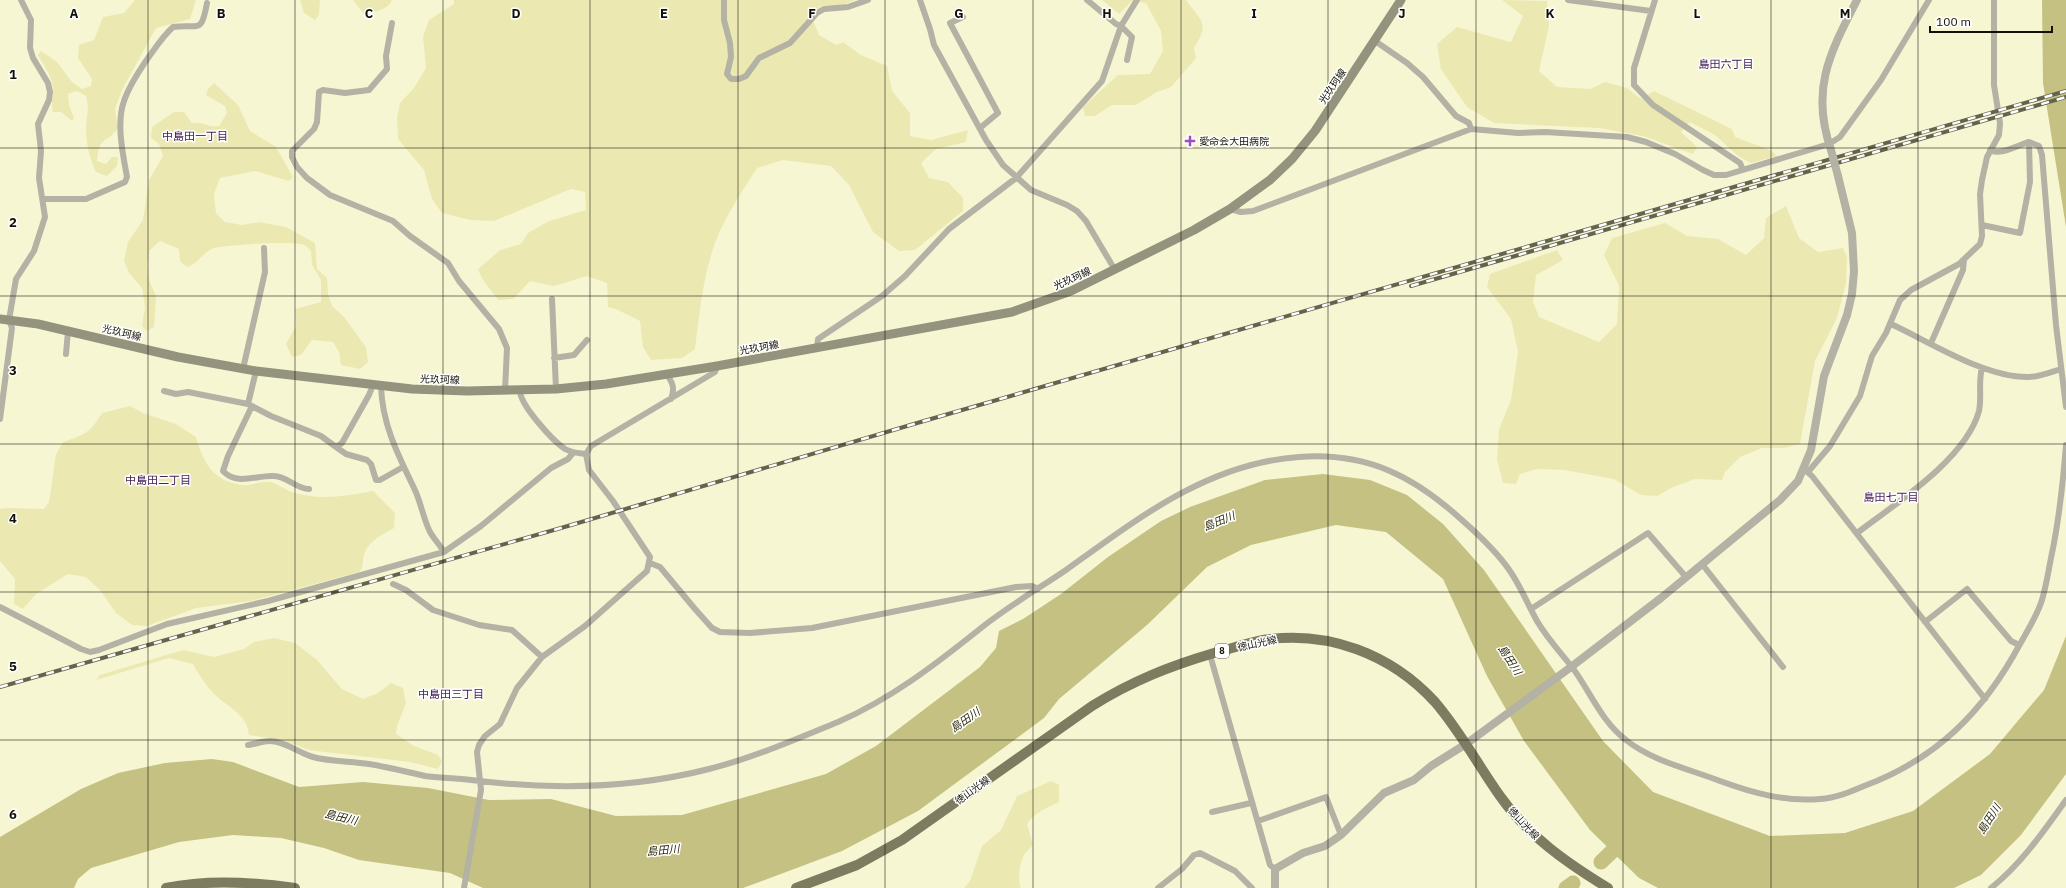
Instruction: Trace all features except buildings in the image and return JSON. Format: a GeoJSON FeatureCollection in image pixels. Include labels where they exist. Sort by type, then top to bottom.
{"type":"FeatureCollection","features":[{"type":"Feature","properties":{"kind":"main road","name":"光玖珂線"},"geometry":{"type":"LineString","coordinates":[[4,320],[68,331],[178,357],[256,371],[412,389],[520,390],[556,389],[606,384],[667,375],[1012,312],[1049,300],[1115,270],[1213,220],[1270,180],[1292,159],[1315,131],[1401,0]]}},
{"type":"Feature","properties":{"kind":"main road","name":"徳山光線"},"geometry":{"type":"LineString","coordinates":[[796,888],[857,865],[902,840],[1092,706],[1123,687],[1165,668],[1262,640],[1288,637],[1316,639],[1340,643],[1367,652],[1394,667],[1416,683],[1470,742],[1501,798],[1536,837],[1560,857],[1608,888]]}},
{"type":"Feature","properties":{"kind":"main road"},"geometry":{"type":"LineString","coordinates":[[166,888],[181,885],[225,882],[295,888]]}},
{"type":"Feature","properties":{"kind":"street"},"geometry":{"type":"LineString","coordinates":[[0,419],[12,328],[4,320],[16,279],[29,260],[43,227],[45,217],[39,178],[41,151],[38,124],[50,92],[48,83],[33,58],[30,48],[31,20],[21,0]]}},
{"type":"Feature","properties":{"kind":"street"},"geometry":{"type":"LineString","coordinates":[[724,0],[724,20],[730,43],[731,57],[728,74],[731,78],[739,80],[746,76],[759,58],[790,43],[817,13],[824,9],[848,7],[868,0]]}},
{"type":"Feature","properties":{"kind":"street"},"geometry":{"type":"LineString","coordinates":[[920,0],[934,45],[980,128],[1003,165],[1031,190],[1068,205],[1077,211],[1086,221],[1115,270]]}},
{"type":"Feature","properties":{"kind":"street"},"geometry":{"type":"LineString","coordinates":[[1087,0],[1116,24],[1121,26],[1132,37],[1127,60]]}},
{"type":"Feature","properties":{"kind":"street"},"geometry":{"type":"LineString","coordinates":[[817,348],[818,339],[882,296],[905,276],[950,229],[1016,178],[1102,81],[1121,26],[1137,0]]}},
{"type":"Feature","properties":{"kind":"street"},"geometry":{"type":"LineString","coordinates":[[1568,0],[1651,11]]}},
{"type":"Feature","properties":{"kind":"street"},"geometry":{"type":"LineString","coordinates":[[1655,0],[1634,68],[1634,85],[1653,105],[1740,163],[1743,170]]}},
{"type":"Feature","properties":{"kind":"street"},"geometry":{"type":"LineString","coordinates":[[1806,471],[1815,430],[1824,376],[1847,315],[1852,294],[1854,271],[1853,239],[1822,113],[1825,73],[1833,48],[1858,0]]}},
{"type":"Feature","properties":{"kind":"street"},"geometry":{"type":"LineString","coordinates":[[1230,209],[1241,212],[1253,211],[1472,129],[1518,133],[1545,132],[1627,137],[1646,142],[1675,154],[1714,175],[1726,175],[1830,147],[1840,137],[1881,80],[1929,0]]}},
{"type":"Feature","properties":{"kind":"street"},"geometry":{"type":"LineString","coordinates":[[1275,869],[1303,853],[1325,846],[1341,835],[1384,793],[1414,780],[1431,766],[1470,742],[1568,669],[1686,577],[1780,500],[1830,446],[1860,396],[1872,356],[1890,324],[1900,300],[1911,290],[1964,260],[1980,244],[1982,225],[1981,187],[1986,157],[1999,135],[2000,123],[1994,85],[1994,0]]}},
{"type":"Feature","properties":{"kind":"street"},"geometry":{"type":"LineString","coordinates":[[43,199],[86,199],[126,182],[127,177],[121,136],[122,108],[124,100],[141,68],[164,35],[173,27],[196,28],[201,25],[204,20],[208,3]]}},
{"type":"Feature","properties":{"kind":"street"},"geometry":{"type":"LineString","coordinates":[[963,17],[950,23],[998,113],[980,128]]}},
{"type":"Feature","properties":{"kind":"street"},"geometry":{"type":"LineString","coordinates":[[392,23],[386,56],[387,69],[369,90],[345,93],[323,90],[320,92],[318,122],[314,129],[292,151],[292,157],[307,178],[330,195],[393,221],[410,236],[448,263],[459,281],[499,328],[507,348],[505,390]]}},
{"type":"Feature","properties":{"kind":"street"},"geometry":{"type":"LineString","coordinates":[[1375,41],[1407,63],[1423,77],[1456,116],[1469,123],[1472,129]]}},
{"type":"Feature","properties":{"kind":"street"},"geometry":{"type":"LineString","coordinates":[[1990,150],[2000,152],[2029,142],[2039,146],[2042,155],[2061,369],[2066,407]]}},
{"type":"Feature","properties":{"kind":"street"},"geometry":{"type":"LineString","coordinates":[[1982,225],[2020,233],[2030,182],[2029,142]]}},
{"type":"Feature","properties":{"kind":"street"},"geometry":{"type":"LineString","coordinates":[[243,369],[265,272],[264,248]]}},
{"type":"Feature","properties":{"kind":"street"},"geometry":{"type":"LineString","coordinates":[[1931,343],[1963,270],[1964,260]]}},
{"type":"Feature","properties":{"kind":"street"},"geometry":{"type":"LineString","coordinates":[[552,299],[556,389]]}},
{"type":"Feature","properties":{"kind":"street"},"geometry":{"type":"LineString","coordinates":[[1890,324],[1982,368],[2013,376],[2030,377],[2061,369]]}},
{"type":"Feature","properties":{"kind":"street"},"geometry":{"type":"LineString","coordinates":[[66,354],[68,331]]}},
{"type":"Feature","properties":{"kind":"street"},"geometry":{"type":"LineString","coordinates":[[554,358],[574,355],[587,340]]}},
{"type":"Feature","properties":{"kind":"street"},"geometry":{"type":"LineString","coordinates":[[464,888],[481,790],[477,752],[479,745],[485,736],[500,724],[516,688],[542,657],[585,626],[607,607],[646,571],[650,562],[650,557],[613,501],[589,470],[586,454],[591,446],[715,372],[717,366]]}},
{"type":"Feature","properties":{"kind":"street"},"geometry":{"type":"LineString","coordinates":[[1857,534],[1917,486],[1958,450],[1979,410],[1982,368]]}},
{"type":"Feature","properties":{"kind":"street"},"geometry":{"type":"LineString","coordinates":[[256,371],[250,405],[223,471],[229,477],[243,480],[263,477],[280,477],[303,489],[309,489]]}},
{"type":"Feature","properties":{"kind":"street"},"geometry":{"type":"LineString","coordinates":[[667,375],[673,383],[674,391],[671,399]]}},
{"type":"Feature","properties":{"kind":"street"},"geometry":{"type":"LineString","coordinates":[[336,448],[342,443],[370,395],[377,386]]}},
{"type":"Feature","properties":{"kind":"street"},"geometry":{"type":"LineString","coordinates":[[377,386],[385,422],[403,467],[414,489],[430,532],[444,552]]}},
{"type":"Feature","properties":{"kind":"street"},"geometry":{"type":"LineString","coordinates":[[520,390],[523,402],[555,441],[572,453],[586,454]]}},
{"type":"Feature","properties":{"kind":"street"},"geometry":{"type":"LineString","coordinates":[[164,391],[176,394],[188,392],[250,405],[271,416],[321,436],[346,454],[367,460],[371,464],[376,480],[380,480],[403,467]]}},
{"type":"Feature","properties":{"kind":"street"},"geometry":{"type":"LineString","coordinates":[[248,745],[272,741],[314,758],[368,764],[424,776],[481,782],[573,786],[633,784],[710,769],[743,758],[857,713],[884,698],[931,668],[982,627],[1038,589],[1119,530],[1184,491],[1240,467],[1271,459],[1306,456],[1337,457],[1364,461],[1388,469],[1417,484],[1441,500],[1496,553],[1518,583],[1545,634],[1568,669],[1610,724],[1624,739],[1641,751],[1747,791],[1790,799],[1819,800],[1835,797],[1877,782],[1907,766],[1936,748],[1960,728],[1985,699],[2019,645],[2038,608],[2045,585],[2062,497],[2066,445]]}},
{"type":"Feature","properties":{"kind":"street"},"geometry":{"type":"LineString","coordinates":[[0,607],[90,652],[167,624],[268,601],[444,552],[481,526],[551,468],[568,459],[572,453]]}},
{"type":"Feature","properties":{"kind":"street"},"geometry":{"type":"LineString","coordinates":[[1806,471],[1857,534],[1985,699]]}},
{"type":"Feature","properties":{"kind":"street"},"geometry":{"type":"LineString","coordinates":[[1531,609],[1648,533],[1686,577]]}},
{"type":"Feature","properties":{"kind":"street"},"geometry":{"type":"LineString","coordinates":[[650,562],[660,567],[712,628],[720,632],[750,633],[812,628],[1016,587],[1032,586],[1038,589]]}},
{"type":"Feature","properties":{"kind":"street"},"geometry":{"type":"LineString","coordinates":[[1702,564],[1783,667]]}},
{"type":"Feature","properties":{"kind":"street"},"geometry":{"type":"LineString","coordinates":[[393,584],[406,590],[433,610],[479,625],[512,630],[542,657]]}},
{"type":"Feature","properties":{"kind":"street"},"geometry":{"type":"LineString","coordinates":[[1925,622],[1967,589],[2012,641],[2019,645]]}},
{"type":"Feature","properties":{"kind":"street"},"geometry":{"type":"LineString","coordinates":[[1210,655],[1251,803],[1258,821],[1270,865],[1275,869]]}},
{"type":"Feature","properties":{"kind":"street"},"geometry":{"type":"LineString","coordinates":[[1258,821],[1326,797],[1341,835]]}},
{"type":"Feature","properties":{"kind":"street"},"geometry":{"type":"LineString","coordinates":[[1991,888],[2004,878],[2036,842],[2066,800]]}},
{"type":"Feature","properties":{"kind":"street"},"geometry":{"type":"LineString","coordinates":[[1212,812],[1251,803]]}},
{"type":"Feature","properties":{"kind":"street"},"geometry":{"type":"LineString","coordinates":[[1158,888],[1182,869],[1194,855],[1200,853],[1235,870],[1252,888]]}},
{"type":"Feature","properties":{"kind":"street"},"geometry":{"type":"LineString","coordinates":[[1275,869],[1275,888]]}},
{"type":"Feature","properties":{"kind":"shaded area"},"geometry":{"type":"Polygon","coordinates":[[[135,0],[196,0],[190,19],[156,28],[122,90],[115,109],[118,128],[99,147],[97,161],[106,164],[112,157],[118,157],[117,166],[107,176],[96,172],[89,151],[86,135],[88,110],[86,96],[77,91],[68,94],[69,105],[74,118],[72,121],[61,112],[53,112],[52,81],[38,55],[41,51],[57,62],[72,82],[82,89],[91,86],[92,79],[78,58],[79,45],[94,40],[103,17],[124,13],[135,0]]]}},
{"type":"Feature","properties":{"kind":"shaded area"},"geometry":{"type":"Polygon","coordinates":[[[300,0],[320,0],[319,15],[315,20],[304,13],[300,0]]]}},
{"type":"Feature","properties":{"kind":"shaded area"},"geometry":{"type":"Polygon","coordinates":[[[353,0],[392,0],[384,8],[364,14],[353,0]]]}},
{"type":"Feature","properties":{"kind":"shaded area"},"geometry":{"type":"Polygon","coordinates":[[[454,0],[855,0],[841,5],[823,6],[818,9],[812,18],[819,35],[836,45],[843,42],[861,55],[887,66],[892,91],[910,113],[910,136],[931,140],[968,130],[966,142],[936,149],[921,163],[929,178],[948,182],[963,198],[963,211],[915,250],[899,251],[873,232],[849,185],[831,166],[783,160],[757,168],[731,210],[715,243],[703,290],[695,349],[682,358],[651,360],[643,347],[640,321],[618,310],[608,307],[607,283],[587,276],[554,286],[530,281],[513,299],[498,300],[484,282],[478,269],[500,250],[521,244],[528,233],[549,221],[586,210],[585,192],[571,189],[494,221],[470,220],[442,213],[432,199],[424,170],[398,139],[397,118],[400,103],[414,88],[426,68],[423,37],[429,20],[454,4],[454,0]]]}},
{"type":"Feature","properties":{"kind":"shaded area"},"geometry":{"type":"Polygon","coordinates":[[[1102,0],[1186,0],[1200,18],[1203,28],[1199,40],[1194,48],[1196,58],[1171,87],[1157,92],[1136,105],[1112,105],[1095,116],[1085,116],[1083,107],[1118,75],[1150,74],[1163,51],[1161,31],[1146,3],[1132,1],[1119,14],[1102,0]]]}},
{"type":"Feature","properties":{"kind":"shaded area"},"geometry":{"type":"Polygon","coordinates":[[[1502,0],[1547,1],[1549,26],[1539,71],[1557,87],[1590,89],[1605,82],[1627,88],[1641,99],[1654,91],[1732,129],[1735,137],[1772,151],[1777,156],[1751,163],[1738,156],[1715,135],[1690,122],[1681,132],[1697,147],[1693,154],[1643,136],[1599,128],[1494,123],[1467,107],[1441,69],[1437,44],[1457,27],[1511,42],[1523,16],[1502,0]]]}},
{"type":"Feature","properties":{"kind":"shaded area"},"geometry":{"type":"Polygon","coordinates":[[[214,83],[238,105],[250,131],[276,147],[293,177],[289,181],[255,171],[220,178],[214,194],[216,213],[225,222],[242,225],[259,222],[286,227],[315,243],[317,269],[327,278],[328,294],[332,306],[344,317],[366,347],[368,362],[360,369],[341,365],[339,352],[333,342],[312,340],[301,355],[292,357],[286,344],[296,326],[295,309],[321,302],[321,280],[312,265],[311,251],[305,245],[287,243],[214,248],[187,267],[180,261],[179,249],[160,241],[150,250],[147,265],[149,280],[156,296],[154,327],[147,331],[142,326],[145,307],[142,288],[129,273],[124,261],[128,242],[143,220],[149,180],[163,156],[159,144],[151,138],[152,127],[174,112],[184,112],[192,123],[219,126],[227,113],[225,106],[206,95],[208,89],[214,83]]]}},
{"type":"Feature","properties":{"kind":"shaded area"},"geometry":{"type":"Polygon","coordinates":[[[1786,206],[1799,238],[1818,252],[1843,248],[1847,257],[1846,283],[1837,318],[1815,361],[1800,444],[1784,448],[1762,448],[1740,457],[1725,472],[1722,480],[1695,479],[1673,487],[1657,496],[1641,495],[1614,479],[1564,470],[1537,469],[1520,474],[1516,484],[1503,483],[1497,460],[1499,429],[1511,400],[1518,352],[1511,319],[1487,287],[1490,274],[1557,250],[1563,260],[1536,275],[1533,302],[1539,317],[1599,342],[1617,324],[1619,286],[1604,255],[1612,238],[1665,223],[1687,236],[1718,239],[1746,255],[1764,238],[1766,218],[1786,206]]]}},
{"type":"Feature","properties":{"kind":"shaded area"},"geometry":{"type":"Polygon","coordinates":[[[130,406],[143,413],[176,424],[196,437],[206,462],[217,475],[224,480],[243,485],[270,482],[302,495],[323,497],[342,496],[373,491],[395,513],[394,528],[376,538],[372,542],[366,550],[361,570],[359,572],[251,601],[196,608],[147,626],[132,625],[116,613],[100,590],[86,577],[68,574],[36,594],[23,609],[14,604],[15,579],[0,561],[0,509],[44,509],[49,502],[56,454],[63,442],[86,432],[94,425],[102,413],[130,406]]]}},
{"type":"Feature","properties":{"kind":"shaded area"},"geometry":{"type":"Polygon","coordinates":[[[274,638],[295,643],[317,660],[342,689],[363,699],[378,693],[391,683],[403,688],[406,703],[397,726],[396,734],[414,746],[438,755],[442,761],[438,769],[410,762],[308,750],[284,740],[249,735],[245,722],[236,712],[212,692],[193,664],[169,658],[96,680],[100,675],[183,650],[214,657],[244,649],[254,642],[274,638]]]}},
{"type":"Feature","properties":{"kind":"shaded area"},"geometry":{"type":"Polygon","coordinates":[[[1051,781],[1059,785],[1059,802],[1038,813],[1027,824],[1033,845],[1024,855],[1021,862],[1019,876],[1021,888],[964,888],[970,881],[982,846],[1001,830],[1017,796],[1051,781]]]}},
{"type":"Feature","properties":{"kind":"water"},"geometry":{"type":"Polygon","coordinates":[[[2042,0],[2066,0],[2066,227],[2043,83],[2042,0]]]}},
{"type":"Feature","properties":{"kind":"water","name":"島田川"},"geometry":{"type":"Polygon","coordinates":[[[1323,474],[1370,480],[1407,495],[1443,524],[1484,570],[1603,741],[1653,792],[1770,836],[1845,833],[1913,811],[1990,754],[2044,690],[2066,636],[2066,774],[2021,835],[1981,875],[1954,888],[1658,888],[1639,878],[1590,830],[1524,741],[1487,676],[1443,579],[1386,532],[1336,525],[1251,545],[1207,567],[1147,625],[1059,699],[1044,718],[918,811],[842,851],[743,888],[483,888],[450,873],[359,860],[324,848],[281,838],[233,835],[179,842],[91,868],[78,879],[74,888],[0,888],[0,837],[81,789],[118,773],[165,763],[212,759],[233,762],[299,787],[363,782],[428,788],[489,800],[551,799],[616,816],[682,815],[826,774],[876,746],[980,667],[996,648],[999,631],[1023,619],[1061,594],[1108,557],[1161,521],[1190,507],[1265,480],[1323,474]]]}},
{"type":"Feature","properties":{"kind":"waterway"},"geometry":{"type":"LineString","coordinates":[[1601,862],[1626,838]]}},
{"type":"Feature","properties":{"kind":"waterway"},"geometry":{"type":"LineString","coordinates":[[1566,888],[1573,883]]}},
{"type":"Feature","properties":{"kind":"railway"},"geometry":{"type":"LineString","coordinates":[[0,687],[561,528],[924,421],[2066,91]]}},
{"type":"Feature","properties":{"kind":"railway"},"geometry":{"type":"LineString","coordinates":[[1411,286],[2066,97]]}},
{"type":"Feature","properties":{"kind":"place","name":"愛命会大田病院"},"geometry":{"type":"Point","coordinates":[1190,141]}},
{"type":"Feature","properties":{"kind":"district","name":"島田六丁目"},"geometry":{"type":"Point","coordinates":[1726,64]}},
{"type":"Feature","properties":{"kind":"district","name":"中島田一丁目"},"geometry":{"type":"Point","coordinates":[195,136]}},
{"type":"Feature","properties":{"kind":"district","name":"中島田二丁目"},"geometry":{"type":"Point","coordinates":[158,480]}},
{"type":"Feature","properties":{"kind":"district","name":"島田七丁目"},"geometry":{"type":"Point","coordinates":[1891,497]}},
{"type":"Feature","properties":{"kind":"district","name":"中島田三丁目"},"geometry":{"type":"Point","coordinates":[451,694]}}]}
